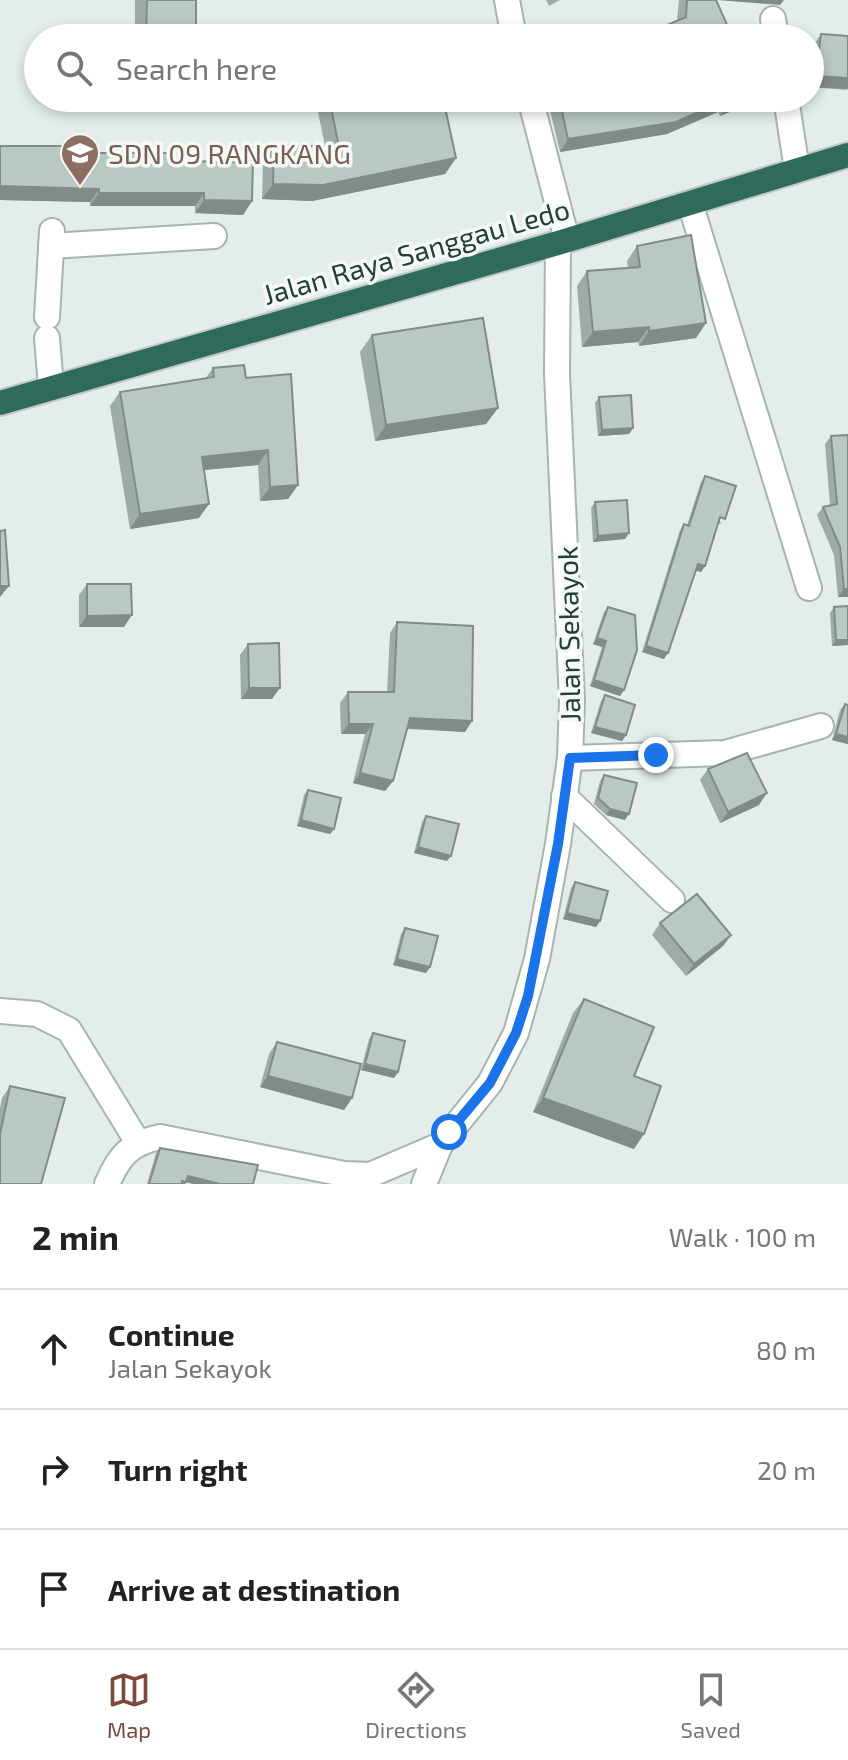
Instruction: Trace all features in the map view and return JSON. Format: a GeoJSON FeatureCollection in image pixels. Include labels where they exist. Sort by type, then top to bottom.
{"type":"FeatureCollection","features":[{"type":"Feature","properties":{"kind":"highway","name":"Jalan Raya Sanggau Ledo"},"geometry":{"type":"LineString","coordinates":[[0,403],[563,241],[848,155]]}},
{"type":"Feature","properties":{"kind":"street"},"geometry":{"type":"LineString","coordinates":[[507,0],[511,24]]}},
{"type":"Feature","properties":{"kind":"street","name":"Jalan Sekayok"},"geometry":{"type":"LineString","coordinates":[[424,1184],[440,1145],[490,1083],[516,1033],[537,959],[570,758],[571,688],[557,374],[563,241],[533,112]]}},
{"type":"Feature","properties":{"kind":"street"},"geometry":{"type":"LineString","coordinates":[[788,112],[797,170]]}},
{"type":"Feature","properties":{"kind":"street"},"geometry":{"type":"LineString","coordinates":[[690,203],[809,588]]}},
{"type":"Feature","properties":{"kind":"street"},"geometry":{"type":"LineString","coordinates":[[51,387],[47,327],[51,238],[214,236]]}},
{"type":"Feature","properties":{"kind":"street"},"geometry":{"type":"LineString","coordinates":[[570,758],[725,753],[821,726]]}},
{"type":"Feature","properties":{"kind":"street"},"geometry":{"type":"LineString","coordinates":[[564,796],[672,900]]}},
{"type":"Feature","properties":{"kind":"street"},"geometry":{"type":"LineString","coordinates":[[0,1011],[37,1014],[69,1030],[137,1141]]}},
{"type":"Feature","properties":{"kind":"street"},"geometry":{"type":"LineString","coordinates":[[107,1184],[117,1160],[137,1141],[160,1137],[344,1174],[370,1175],[440,1145]]}},
{"type":"Feature","properties":{"kind":"building"},"geometry":{"type":"Polygon","coordinates":[[[147,0],[196,0],[196,24],[146,24],[147,0]]]}},
{"type":"Feature","properties":{"kind":"building"},"geometry":{"type":"Polygon","coordinates":[[[687,0],[716,0],[727,24],[670,24],[686,17],[687,0]]]}},
{"type":"Feature","properties":{"kind":"building"},"geometry":{"type":"Polygon","coordinates":[[[824,34],[848,36],[848,78],[824,76],[824,34]]]}},
{"type":"Feature","properties":{"kind":"building"},"geometry":{"type":"Polygon","coordinates":[[[332,112],[446,112],[456,158],[323,185],[273,184],[274,145],[339,147],[332,112]]]}},
{"type":"Feature","properties":{"kind":"building"},"geometry":{"type":"Polygon","coordinates":[[[562,112],[698,112],[676,122],[568,139],[562,112]]]}},
{"type":"Feature","properties":{"kind":"building"},"geometry":{"type":"Polygon","coordinates":[[[0,146],[72,146],[72,153],[172,153],[172,161],[253,162],[252,201],[204,200],[204,193],[99,193],[99,189],[0,186],[0,146]]]}},
{"type":"Feature","properties":{"kind":"building"},"geometry":{"type":"Polygon","coordinates":[[[691,235],[706,323],[649,331],[649,327],[593,332],[587,271],[640,267],[637,246],[691,235]]]}},
{"type":"Feature","properties":{"kind":"building"},"geometry":{"type":"Polygon","coordinates":[[[483,318],[498,408],[386,425],[372,335],[483,318]]]}},
{"type":"Feature","properties":{"kind":"building"},"geometry":{"type":"Polygon","coordinates":[[[244,365],[246,378],[291,374],[298,485],[270,487],[268,450],[202,457],[209,504],[140,514],[120,392],[214,377],[213,368],[244,365]]]}},
{"type":"Feature","properties":{"kind":"building"},"geometry":{"type":"Polygon","coordinates":[[[631,395],[633,428],[602,430],[599,397],[631,395]]]}},
{"type":"Feature","properties":{"kind":"building"},"geometry":{"type":"Polygon","coordinates":[[[848,435],[848,589],[844,589],[840,547],[823,507],[837,504],[831,436],[848,435]]]}},
{"type":"Feature","properties":{"kind":"building"},"geometry":{"type":"Polygon","coordinates":[[[705,476],[736,486],[725,519],[720,517],[705,566],[698,564],[668,653],[646,646],[684,524],[689,526],[705,476]]]}},
{"type":"Feature","properties":{"kind":"building"},"geometry":{"type":"Polygon","coordinates":[[[627,500],[629,533],[598,536],[595,502],[627,500]]]}},
{"type":"Feature","properties":{"kind":"building"},"geometry":{"type":"Polygon","coordinates":[[[5,530],[9,586],[0,586],[0,531],[5,530]]]}},
{"type":"Feature","properties":{"kind":"building"},"geometry":{"type":"Polygon","coordinates":[[[87,584],[131,584],[132,615],[87,616],[87,584]]]}},
{"type":"Feature","properties":{"kind":"building"},"geometry":{"type":"Polygon","coordinates":[[[848,606],[848,640],[836,640],[834,607],[848,606]]]}},
{"type":"Feature","properties":{"kind":"building"},"geometry":{"type":"Polygon","coordinates":[[[608,607],[635,615],[637,650],[624,690],[594,680],[606,641],[597,638],[608,607]]]}},
{"type":"Feature","properties":{"kind":"building"},"geometry":{"type":"Polygon","coordinates":[[[397,622],[473,626],[472,721],[410,718],[393,781],[360,773],[373,724],[349,724],[348,692],[394,692],[397,622]]]}},
{"type":"Feature","properties":{"kind":"building"},"geometry":{"type":"Polygon","coordinates":[[[279,643],[280,688],[249,688],[248,644],[279,643]]]}},
{"type":"Feature","properties":{"kind":"building"},"geometry":{"type":"Polygon","coordinates":[[[605,695],[635,705],[626,735],[595,727],[605,695]]]}},
{"type":"Feature","properties":{"kind":"building"},"geometry":{"type":"Polygon","coordinates":[[[845,704],[848,705],[848,737],[836,734],[845,704]]]}},
{"type":"Feature","properties":{"kind":"building"},"geometry":{"type":"Polygon","coordinates":[[[747,753],[767,793],[728,812],[708,769],[747,753]]]}},
{"type":"Feature","properties":{"kind":"building"},"geometry":{"type":"Polygon","coordinates":[[[604,775],[637,783],[629,814],[610,809],[598,798],[604,775]]]}},
{"type":"Feature","properties":{"kind":"building"},"geometry":{"type":"Polygon","coordinates":[[[308,790],[341,798],[334,829],[301,820],[308,790]]]}},
{"type":"Feature","properties":{"kind":"building"},"geometry":{"type":"Polygon","coordinates":[[[426,816],[459,824],[451,856],[418,847],[426,816]]]}},
{"type":"Feature","properties":{"kind":"building"},"geometry":{"type":"Polygon","coordinates":[[[575,882],[608,891],[600,921],[567,913],[575,882]]]}},
{"type":"Feature","properties":{"kind":"building"},"geometry":{"type":"Polygon","coordinates":[[[697,894],[731,935],[694,964],[660,923],[697,894]]]}},
{"type":"Feature","properties":{"kind":"building"},"geometry":{"type":"Polygon","coordinates":[[[405,928],[438,936],[430,967],[397,959],[405,928]]]}},
{"type":"Feature","properties":{"kind":"building"},"geometry":{"type":"Polygon","coordinates":[[[584,999],[654,1027],[634,1076],[661,1086],[644,1134],[543,1098],[584,999]]]}},
{"type":"Feature","properties":{"kind":"building"},"geometry":{"type":"Polygon","coordinates":[[[373,1033],[405,1041],[398,1072],[365,1064],[373,1033]]]}},
{"type":"Feature","properties":{"kind":"building"},"geometry":{"type":"Polygon","coordinates":[[[277,1042],[361,1064],[352,1098],[268,1076],[277,1042]]]}},
{"type":"Feature","properties":{"kind":"building"},"geometry":{"type":"Polygon","coordinates":[[[10,1086],[65,1098],[41,1184],[0,1184],[0,1134],[10,1086]]]}},
{"type":"Feature","properties":{"kind":"building"},"geometry":{"type":"Polygon","coordinates":[[[160,1148],[258,1165],[253,1184],[220,1184],[188,1176],[182,1184],[149,1184],[160,1148]]]}},
{"type":"Feature","properties":{"kind":"place","name":"SDN 09 RANGKANG"},"geometry":{"type":"Point","coordinates":[80,187]}},
{"type":"Feature","properties":{"kind":"route"},"geometry":{"type":"LineString","coordinates":[[449,1132],[490,1083],[516,1033],[528,996],[558,844],[570,758],[656,755]]}}]}
